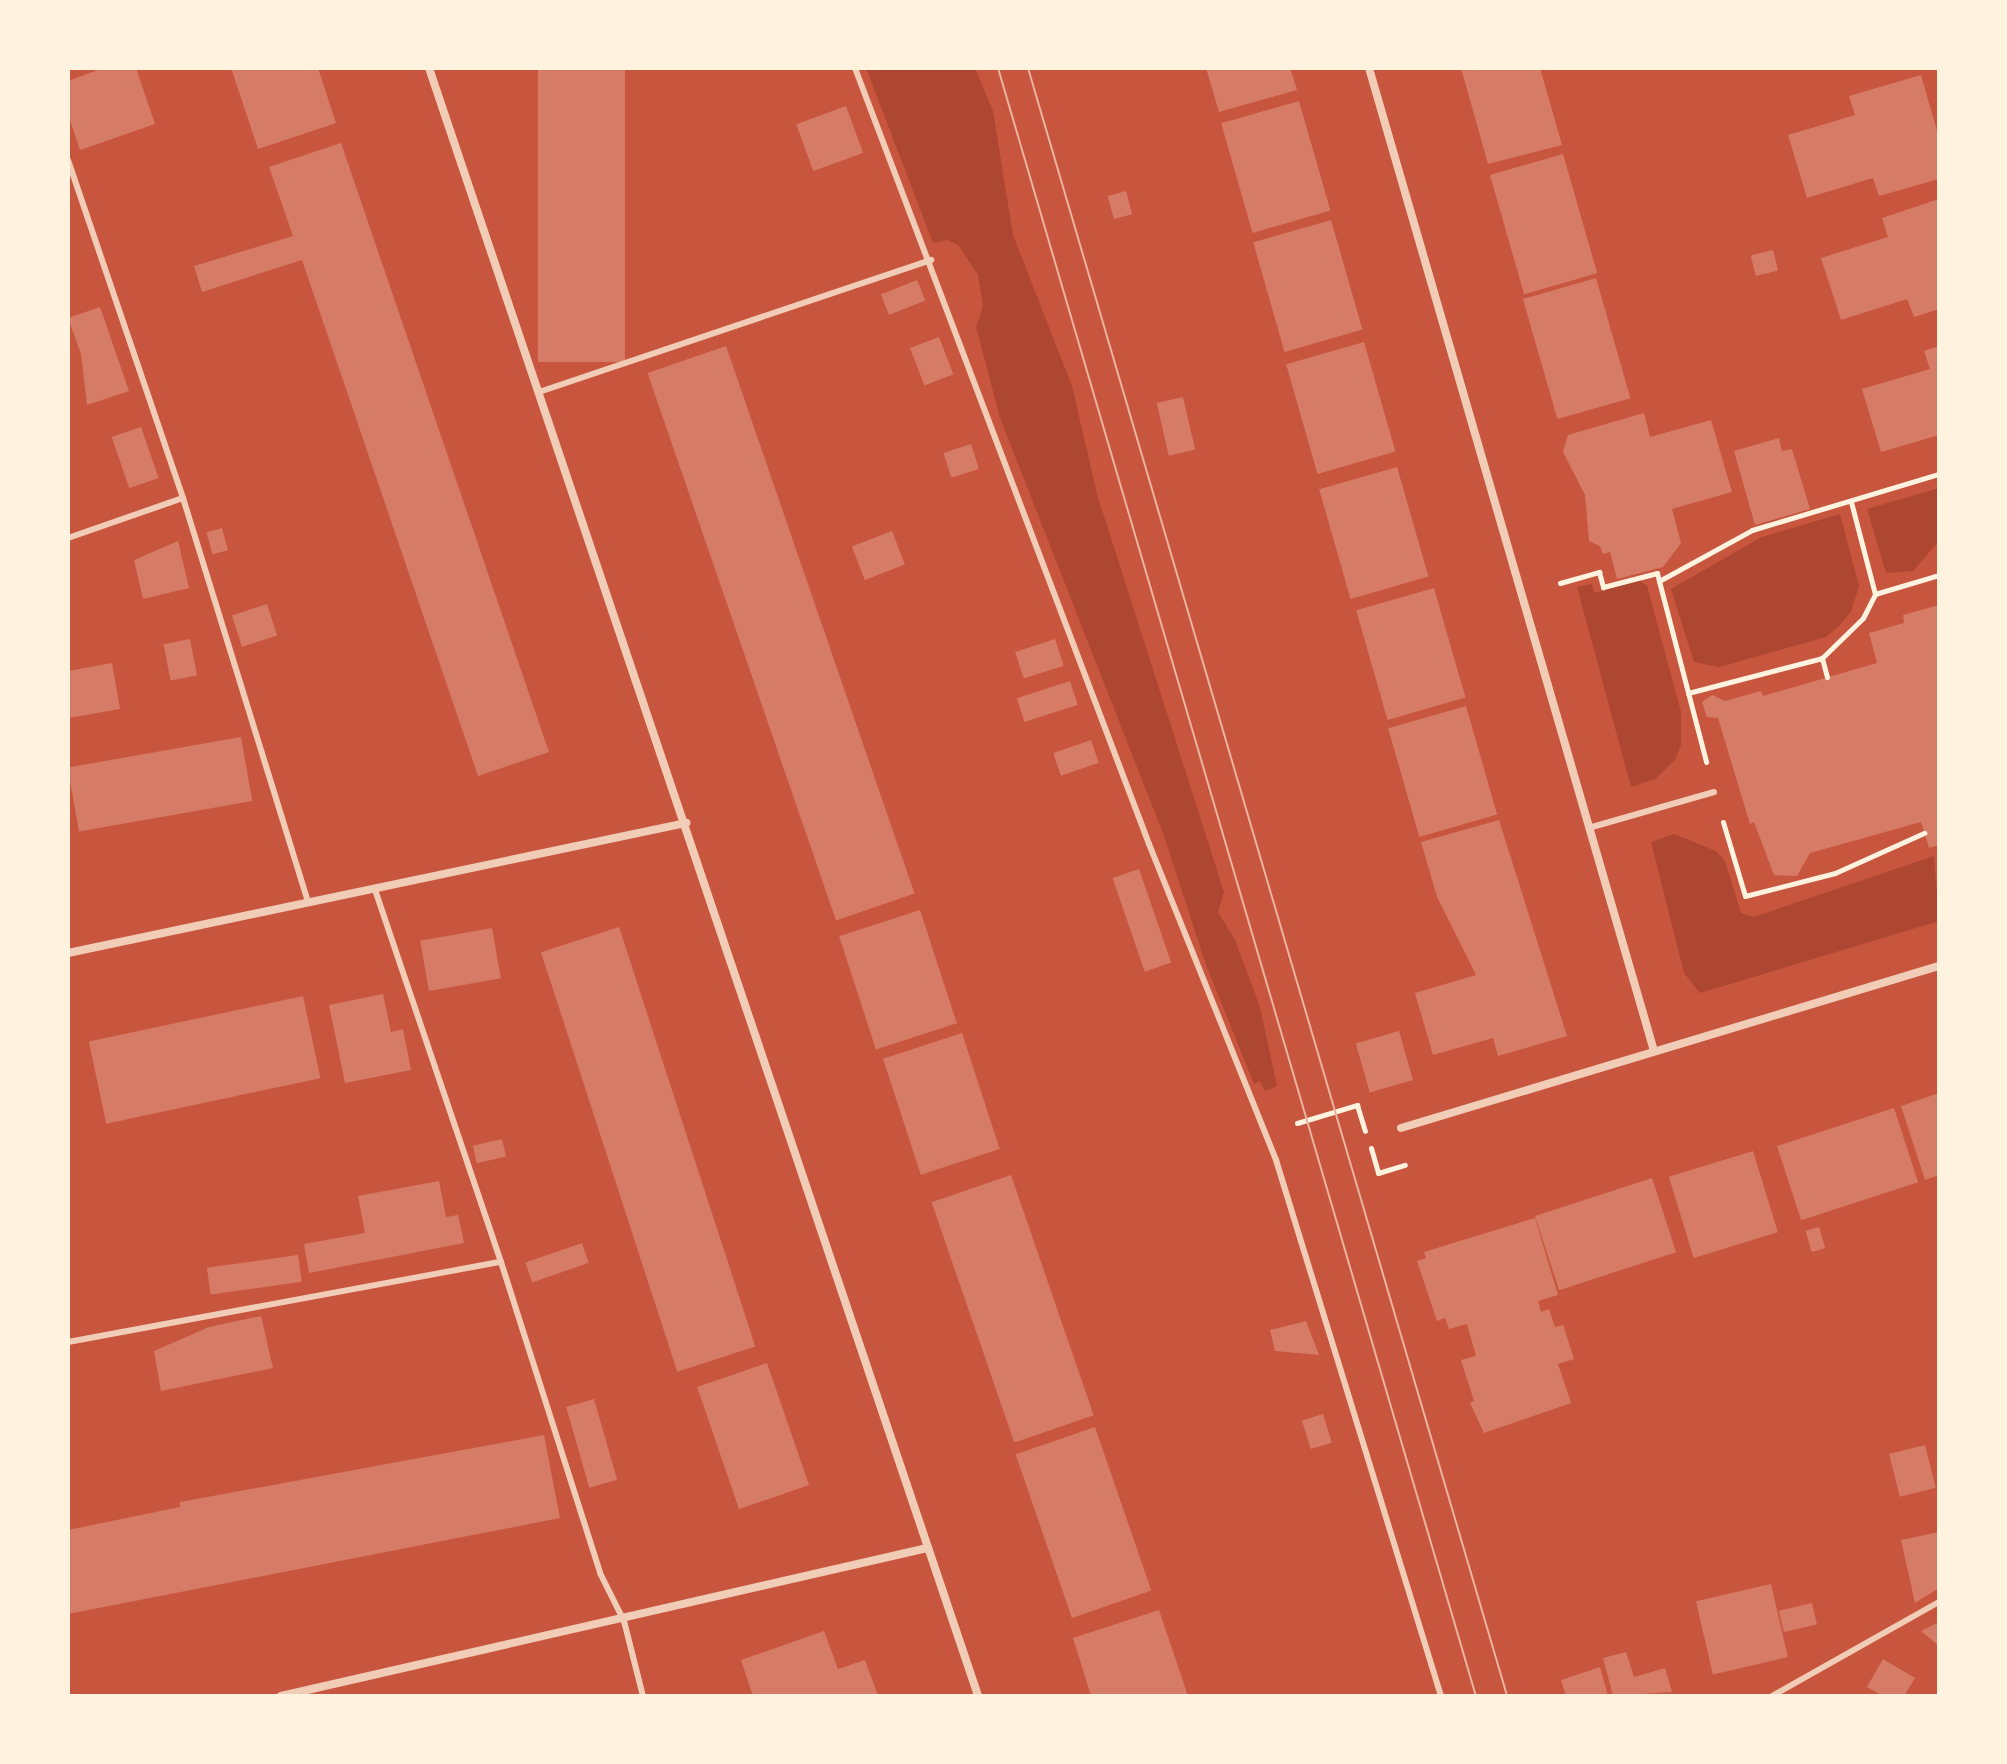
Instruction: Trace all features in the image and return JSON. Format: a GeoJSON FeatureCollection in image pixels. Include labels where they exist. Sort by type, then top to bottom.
{"type":"FeatureCollection","features":[{"type":"Feature","properties":{"kind":"street"},"geometry":{"type":"LineString","coordinates":[[429,68],[978,1696]]}},
{"type":"Feature","properties":{"kind":"street"},"geometry":{"type":"LineString","coordinates":[[1369,68],[1592,827],[1654,1051]]}},
{"type":"Feature","properties":{"kind":"street"},"geometry":{"type":"LineString","coordinates":[[68,953],[686,823]]}},
{"type":"Feature","properties":{"kind":"street"},"geometry":{"type":"LineString","coordinates":[[1401,1128],[1939,966]]}},
{"type":"Feature","properties":{"kind":"street"},"geometry":{"type":"LineString","coordinates":[[281,1696],[624,1621],[927,1548]]}},
{"type":"Feature","properties":{"kind":"lane"},"geometry":{"type":"LineString","coordinates":[[855,68],[931,260],[1138,816],[1276,1160],[1441,1696]]}},
{"type":"Feature","properties":{"kind":"lane"},"geometry":{"type":"LineString","coordinates":[[68,160],[183,498],[308,901]]}},
{"type":"Feature","properties":{"kind":"lane"},"geometry":{"type":"LineString","coordinates":[[539,392],[931,260]]}},
{"type":"Feature","properties":{"kind":"lane"},"geometry":{"type":"LineString","coordinates":[[68,538],[183,498]]}},
{"type":"Feature","properties":{"kind":"lane"},"geometry":{"type":"LineString","coordinates":[[1592,827],[1714,792]]}},
{"type":"Feature","properties":{"kind":"lane"},"geometry":{"type":"LineString","coordinates":[[375,889],[501,1262],[600,1573],[624,1621],[643,1696]]}},
{"type":"Feature","properties":{"kind":"lane"},"geometry":{"type":"LineString","coordinates":[[68,1342],[501,1262]]}},
{"type":"Feature","properties":{"kind":"lane"},"geometry":{"type":"LineString","coordinates":[[1772,1696],[1939,1602]]}},
{"type":"Feature","properties":{"kind":"path"},"geometry":{"type":"LineString","coordinates":[[1659,581],[1752,530],[1939,474]]}},
{"type":"Feature","properties":{"kind":"path"},"geometry":{"type":"LineString","coordinates":[[1688,693],[1822,658],[1863,618],[1875,594],[1851,502]]}},
{"type":"Feature","properties":{"kind":"path"},"geometry":{"type":"LineString","coordinates":[[1560,583],[1599,572],[1603,587],[1657,573],[1714,792],[1745,896],[1835,873],[1924,833]]}},
{"type":"Feature","properties":{"kind":"path"},"geometry":{"type":"LineString","coordinates":[[1875,594],[1939,575]]}},
{"type":"Feature","properties":{"kind":"path"},"geometry":{"type":"LineString","coordinates":[[1822,658],[1827,677]]}},
{"type":"Feature","properties":{"kind":"shaded area"},"geometry":{"type":"Polygon","coordinates":[[[866,68],[975,68],[993,111],[1013,235],[1072,386],[1097,494],[1224,892],[1218,912],[1235,940],[1260,1007],[1277,1086],[1265,1091],[1260,1081],[1254,1084],[1206,965],[1164,836],[1000,418],[976,327],[983,307],[978,275],[959,246],[948,240],[933,243],[866,68]]]}},
{"type":"Feature","properties":{"kind":"shaded area"},"geometry":{"type":"Polygon","coordinates":[[[1939,488],[1939,541],[1913,571],[1886,573],[1867,509],[1939,488]]]}},
{"type":"Feature","properties":{"kind":"shaded area"},"geometry":{"type":"Polygon","coordinates":[[[1840,514],[1859,586],[1851,612],[1838,627],[1826,637],[1719,667],[1694,662],[1671,589],[1762,537],[1840,514]]]}},
{"type":"Feature","properties":{"kind":"shaded area"},"geometry":{"type":"Polygon","coordinates":[[[1639,580],[1647,586],[1681,712],[1681,745],[1675,760],[1655,779],[1631,787],[1577,587],[1592,584],[1594,593],[1639,580]]]}},
{"type":"Feature","properties":{"kind":"shaded area"},"geometry":{"type":"Polygon","coordinates":[[[1674,834],[1716,851],[1725,861],[1741,913],[1754,917],[1934,856],[1939,921],[1700,993],[1684,973],[1651,842],[1674,834]]]}},
{"type":"Feature","properties":{"kind":"building"},"geometry":{"type":"Polygon","coordinates":[[[103,68],[136,68],[155,124],[80,150],[68,115],[68,81],[103,68]]]}},
{"type":"Feature","properties":{"kind":"building"},"geometry":{"type":"Polygon","coordinates":[[[231,68],[318,68],[336,123],[258,149],[231,68]]]}},
{"type":"Feature","properties":{"kind":"building"},"geometry":{"type":"Polygon","coordinates":[[[538,68],[625,68],[625,362],[538,362],[538,68]]]}},
{"type":"Feature","properties":{"kind":"building"},"geometry":{"type":"Polygon","coordinates":[[[1206,68],[1290,68],[1297,90],[1219,112],[1206,68]]]}},
{"type":"Feature","properties":{"kind":"building"},"geometry":{"type":"Polygon","coordinates":[[[1461,68],[1540,68],[1562,145],[1488,164],[1461,68]]]}},
{"type":"Feature","properties":{"kind":"building"},"geometry":{"type":"Polygon","coordinates":[[[1921,75],[1939,138],[1939,179],[1879,196],[1873,178],[1807,198],[1788,135],[1855,115],[1849,96],[1921,75]]]}},
{"type":"Feature","properties":{"kind":"building"},"geometry":{"type":"Polygon","coordinates":[[[1299,101],[1330,211],[1253,233],[1221,123],[1299,101]]]}},
{"type":"Feature","properties":{"kind":"building"},"geometry":{"type":"Polygon","coordinates":[[[846,106],[863,153],[813,171],[796,124],[846,106]]]}},
{"type":"Feature","properties":{"kind":"building"},"geometry":{"type":"Polygon","coordinates":[[[341,143],[549,752],[478,776],[302,260],[202,292],[194,266],[293,236],[269,167],[341,143]]]}},
{"type":"Feature","properties":{"kind":"building"},"geometry":{"type":"Polygon","coordinates":[[[1563,154],[1597,273],[1524,294],[1490,175],[1563,154]]]}},
{"type":"Feature","properties":{"kind":"building"},"geometry":{"type":"Polygon","coordinates":[[[1126,191],[1132,214],[1114,219],[1108,196],[1126,191]]]}},
{"type":"Feature","properties":{"kind":"building"},"geometry":{"type":"Polygon","coordinates":[[[1939,199],[1939,309],[1914,317],[1907,299],[1841,320],[1821,258],[1888,237],[1882,218],[1939,199]]]}},
{"type":"Feature","properties":{"kind":"building"},"geometry":{"type":"Polygon","coordinates":[[[1331,220],[1362,330],[1285,352],[1253,242],[1331,220]]]}},
{"type":"Feature","properties":{"kind":"building"},"geometry":{"type":"Polygon","coordinates":[[[1773,250],[1778,270],[1756,276],[1751,256],[1773,250]]]}},
{"type":"Feature","properties":{"kind":"building"},"geometry":{"type":"Polygon","coordinates":[[[1596,278],[1630,398],[1557,419],[1523,299],[1596,278]]]}},
{"type":"Feature","properties":{"kind":"building"},"geometry":{"type":"Polygon","coordinates":[[[917,280],[925,300],[889,315],[881,295],[917,280]]]}},
{"type":"Feature","properties":{"kind":"building"},"geometry":{"type":"Polygon","coordinates":[[[100,307],[129,391],[87,405],[81,354],[68,318],[100,307]]]}},
{"type":"Feature","properties":{"kind":"building"},"geometry":{"type":"Polygon","coordinates":[[[939,337],[953,374],[924,385],[910,348],[939,337]]]}},
{"type":"Feature","properties":{"kind":"building"},"geometry":{"type":"Polygon","coordinates":[[[1364,342],[1395,452],[1318,474],[1286,364],[1364,342]]]}},
{"type":"Feature","properties":{"kind":"building"},"geometry":{"type":"Polygon","coordinates":[[[726,346],[915,893],[836,920],[648,373],[726,346]]]}},
{"type":"Feature","properties":{"kind":"building"},"geometry":{"type":"Polygon","coordinates":[[[1939,346],[1939,435],[1881,452],[1862,389],[1930,369],[1924,351],[1939,346]]]}},
{"type":"Feature","properties":{"kind":"building"},"geometry":{"type":"Polygon","coordinates":[[[1183,397],[1195,450],[1169,456],[1157,403],[1183,397]]]}},
{"type":"Feature","properties":{"kind":"building"},"geometry":{"type":"Polygon","coordinates":[[[1644,413],[1650,437],[1711,420],[1732,492],[1672,509],[1681,543],[1663,567],[1617,579],[1610,552],[1603,554],[1600,546],[1589,541],[1585,495],[1563,452],[1568,435],[1644,413]]]}},
{"type":"Feature","properties":{"kind":"building"},"geometry":{"type":"Polygon","coordinates":[[[141,427],[159,478],[129,488],[112,437],[141,427]]]}},
{"type":"Feature","properties":{"kind":"building"},"geometry":{"type":"Polygon","coordinates":[[[1779,438],[1782,451],[1792,449],[1810,509],[1755,525],[1734,451],[1779,438]]]}},
{"type":"Feature","properties":{"kind":"building"},"geometry":{"type":"Polygon","coordinates":[[[971,444],[979,469],[951,478],[943,453],[971,444]]]}},
{"type":"Feature","properties":{"kind":"building"},"geometry":{"type":"Polygon","coordinates":[[[1397,467],[1428,577],[1351,599],[1319,489],[1397,467]]]}},
{"type":"Feature","properties":{"kind":"building"},"geometry":{"type":"Polygon","coordinates":[[[222,528],[228,550],[212,554],[207,532],[222,528]]]}},
{"type":"Feature","properties":{"kind":"building"},"geometry":{"type":"Polygon","coordinates":[[[892,531],[905,565],[865,580],[852,546],[892,531]]]}},
{"type":"Feature","properties":{"kind":"building"},"geometry":{"type":"Polygon","coordinates":[[[178,541],[189,588],[143,599],[134,560],[178,541]]]}},
{"type":"Feature","properties":{"kind":"building"},"geometry":{"type":"Polygon","coordinates":[[[1434,588],[1465,698],[1388,720],[1356,610],[1434,588]]]}},
{"type":"Feature","properties":{"kind":"building"},"geometry":{"type":"Polygon","coordinates":[[[267,604],[277,635],[242,647],[232,615],[267,604]]]}},
{"type":"Feature","properties":{"kind":"building"},"geometry":{"type":"Polygon","coordinates":[[[1939,605],[1939,845],[1929,848],[1921,822],[1810,853],[1797,876],[1774,875],[1754,822],[1750,824],[1718,718],[1707,717],[1702,702],[1712,695],[1725,701],[1761,691],[1763,696],[1877,663],[1869,633],[1904,623],[1903,615],[1939,605]]]}},
{"type":"Feature","properties":{"kind":"building"},"geometry":{"type":"Polygon","coordinates":[[[190,639],[197,675],[171,680],[163,644],[190,639]]]}},
{"type":"Feature","properties":{"kind":"building"},"geometry":{"type":"Polygon","coordinates":[[[1055,639],[1064,666],[1024,679],[1015,652],[1055,639]]]}},
{"type":"Feature","properties":{"kind":"building"},"geometry":{"type":"Polygon","coordinates":[[[112,663],[120,709],[68,718],[68,671],[112,663]]]}},
{"type":"Feature","properties":{"kind":"building"},"geometry":{"type":"Polygon","coordinates":[[[1070,681],[1078,705],[1024,722],[1017,698],[1070,681]]]}},
{"type":"Feature","properties":{"kind":"building"},"geometry":{"type":"Polygon","coordinates":[[[1466,706],[1497,815],[1419,837],[1388,728],[1466,706]]]}},
{"type":"Feature","properties":{"kind":"building"},"geometry":{"type":"Polygon","coordinates":[[[241,737],[252,801],[79,832],[68,768],[241,737]]]}},
{"type":"Feature","properties":{"kind":"building"},"geometry":{"type":"Polygon","coordinates":[[[1091,740],[1099,763],[1061,776],[1053,753],[1091,740]]]}},
{"type":"Feature","properties":{"kind":"building"},"geometry":{"type":"Polygon","coordinates":[[[1499,820],[1567,1036],[1498,1056],[1493,1038],[1433,1055],[1415,993],[1476,975],[1437,897],[1421,842],[1499,820]]]}},
{"type":"Feature","properties":{"kind":"building"},"geometry":{"type":"Polygon","coordinates":[[[1139,869],[1171,963],[1145,972],[1113,878],[1139,869]]]}},
{"type":"Feature","properties":{"kind":"building"},"geometry":{"type":"Polygon","coordinates":[[[920,910],[957,1023],[876,1049],[839,936],[920,910]]]}},
{"type":"Feature","properties":{"kind":"building"},"geometry":{"type":"Polygon","coordinates":[[[619,927],[755,1346],[677,1372],[541,952],[619,927]]]}},
{"type":"Feature","properties":{"kind":"building"},"geometry":{"type":"Polygon","coordinates":[[[492,928],[501,978],[429,991],[420,941],[492,928]]]}},
{"type":"Feature","properties":{"kind":"building"},"geometry":{"type":"Polygon","coordinates":[[[383,994],[391,1032],[403,1029],[411,1070],[345,1083],[329,1005],[383,994]]]}},
{"type":"Feature","properties":{"kind":"building"},"geometry":{"type":"Polygon","coordinates":[[[303,996],[320,1078],[106,1124],[89,1042],[303,996]]]}},
{"type":"Feature","properties":{"kind":"building"},"geometry":{"type":"Polygon","coordinates":[[[1399,1031],[1413,1080],[1370,1092],[1356,1043],[1399,1031]]]}},
{"type":"Feature","properties":{"kind":"building"},"geometry":{"type":"Polygon","coordinates":[[[962,1033],[1000,1149],[921,1175],[883,1059],[962,1033]]]}},
{"type":"Feature","properties":{"kind":"building"},"geometry":{"type":"Polygon","coordinates":[[[1939,1093],[1939,1175],[1925,1180],[1901,1106],[1939,1093]]]}},
{"type":"Feature","properties":{"kind":"building"},"geometry":{"type":"Polygon","coordinates":[[[1894,1108],[1918,1182],[1801,1220],[1777,1146],[1894,1108]]]}},
{"type":"Feature","properties":{"kind":"building"},"geometry":{"type":"Polygon","coordinates":[[[502,1139],[506,1157],[477,1163],[473,1146],[502,1139]]]}},
{"type":"Feature","properties":{"kind":"building"},"geometry":{"type":"Polygon","coordinates":[[[1753,1151],[1778,1232],[1694,1258],[1669,1177],[1753,1151]]]}},
{"type":"Feature","properties":{"kind":"building"},"geometry":{"type":"Polygon","coordinates":[[[1011,1175],[1094,1415],[1014,1443],[932,1202],[1011,1175]]]}},
{"type":"Feature","properties":{"kind":"building"},"geometry":{"type":"Polygon","coordinates":[[[1652,1178],[1676,1252],[1559,1290],[1535,1216],[1652,1178]]]}},
{"type":"Feature","properties":{"kind":"building"},"geometry":{"type":"Polygon","coordinates":[[[439,1181],[446,1217],[458,1215],[464,1243],[309,1273],[304,1244],[365,1233],[358,1196],[439,1181]]]}},
{"type":"Feature","properties":{"kind":"building"},"geometry":{"type":"Polygon","coordinates":[[[1535,1218],[1558,1295],[1538,1301],[1541,1312],[1549,1309],[1555,1327],[1563,1325],[1574,1359],[1558,1364],[1571,1403],[1484,1433],[1470,1403],[1474,1401],[1461,1360],[1476,1356],[1467,1324],[1449,1329],[1445,1318],[1437,1321],[1417,1261],[1426,1258],[1424,1252],[1535,1218]]]}},
{"type":"Feature","properties":{"kind":"building"},"geometry":{"type":"Polygon","coordinates":[[[1819,1227],[1825,1248],[1812,1252],[1806,1231],[1819,1227]]]}},
{"type":"Feature","properties":{"kind":"building"},"geometry":{"type":"Polygon","coordinates":[[[582,1243],[589,1263],[532,1282],[525,1263],[582,1243]]]}},
{"type":"Feature","properties":{"kind":"building"},"geometry":{"type":"Polygon","coordinates":[[[298,1255],[302,1282],[211,1295],[207,1268],[298,1255]]]}},
{"type":"Feature","properties":{"kind":"building"},"geometry":{"type":"Polygon","coordinates":[[[261,1316],[273,1368],[161,1391],[154,1351],[209,1327],[261,1316]]]}},
{"type":"Feature","properties":{"kind":"building"},"geometry":{"type":"Polygon","coordinates":[[[1306,1321],[1319,1355],[1275,1351],[1270,1330],[1306,1321]]]}},
{"type":"Feature","properties":{"kind":"building"},"geometry":{"type":"Polygon","coordinates":[[[767,1363],[809,1485],[739,1509],[697,1387],[767,1363]]]}},
{"type":"Feature","properties":{"kind":"building"},"geometry":{"type":"Polygon","coordinates":[[[594,1399],[617,1480],[589,1488],[566,1407],[594,1399]]]}},
{"type":"Feature","properties":{"kind":"building"},"geometry":{"type":"Polygon","coordinates":[[[1323,1414],[1332,1443],[1311,1449],[1302,1420],[1323,1414]]]}},
{"type":"Feature","properties":{"kind":"building"},"geometry":{"type":"Polygon","coordinates":[[[1095,1427],[1151,1591],[1072,1618],[1016,1454],[1095,1427]]]}},
{"type":"Feature","properties":{"kind":"building"},"geometry":{"type":"Polygon","coordinates":[[[544,1435],[560,1518],[68,1614],[68,1530],[180,1507],[180,1502],[544,1435]]]}},
{"type":"Feature","properties":{"kind":"building"},"geometry":{"type":"Polygon","coordinates":[[[1925,1445],[1936,1488],[1900,1497],[1889,1454],[1925,1445]]]}},
{"type":"Feature","properties":{"kind":"building"},"geometry":{"type":"Polygon","coordinates":[[[1939,1532],[1939,1588],[1915,1603],[1901,1540],[1939,1532]]]}},
{"type":"Feature","properties":{"kind":"building"},"geometry":{"type":"Polygon","coordinates":[[[1771,1584],[1788,1657],[1713,1674],[1696,1601],[1771,1584]]]}},
{"type":"Feature","properties":{"kind":"building"},"geometry":{"type":"Polygon","coordinates":[[[1812,1603],[1817,1624],[1784,1632],[1779,1611],[1812,1603]]]}},
{"type":"Feature","properties":{"kind":"building"},"geometry":{"type":"Polygon","coordinates":[[[1159,1610],[1188,1696],[1091,1696],[1073,1638],[1159,1610]]]}},
{"type":"Feature","properties":{"kind":"building"},"geometry":{"type":"Polygon","coordinates":[[[1939,1622],[1939,1646],[1921,1631],[1939,1622]]]}},
{"type":"Feature","properties":{"kind":"building"},"geometry":{"type":"Polygon","coordinates":[[[824,1631],[838,1669],[865,1660],[878,1696],[753,1696],[741,1660],[824,1631]]]}},
{"type":"Feature","properties":{"kind":"building"},"geometry":{"type":"Polygon","coordinates":[[[1626,1652],[1634,1677],[1665,1668],[1672,1692],[1613,1696],[1603,1658],[1626,1652]]]}},
{"type":"Feature","properties":{"kind":"building"},"geometry":{"type":"Polygon","coordinates":[[[1883,1659],[1915,1678],[1904,1696],[1883,1696],[1867,1687],[1883,1659]]]}},
{"type":"Feature","properties":{"kind":"building"},"geometry":{"type":"Polygon","coordinates":[[[1600,1667],[1608,1696],[1566,1696],[1561,1680],[1600,1667]]]}},
{"type":"Feature","properties":{"kind":"tram line"},"geometry":{"type":"LineString","coordinates":[[998,68],[1476,1696]]}},
{"type":"Feature","properties":{"kind":"tram line"},"geometry":{"type":"LineString","coordinates":[[1028,68],[1507,1696]]}}]}
